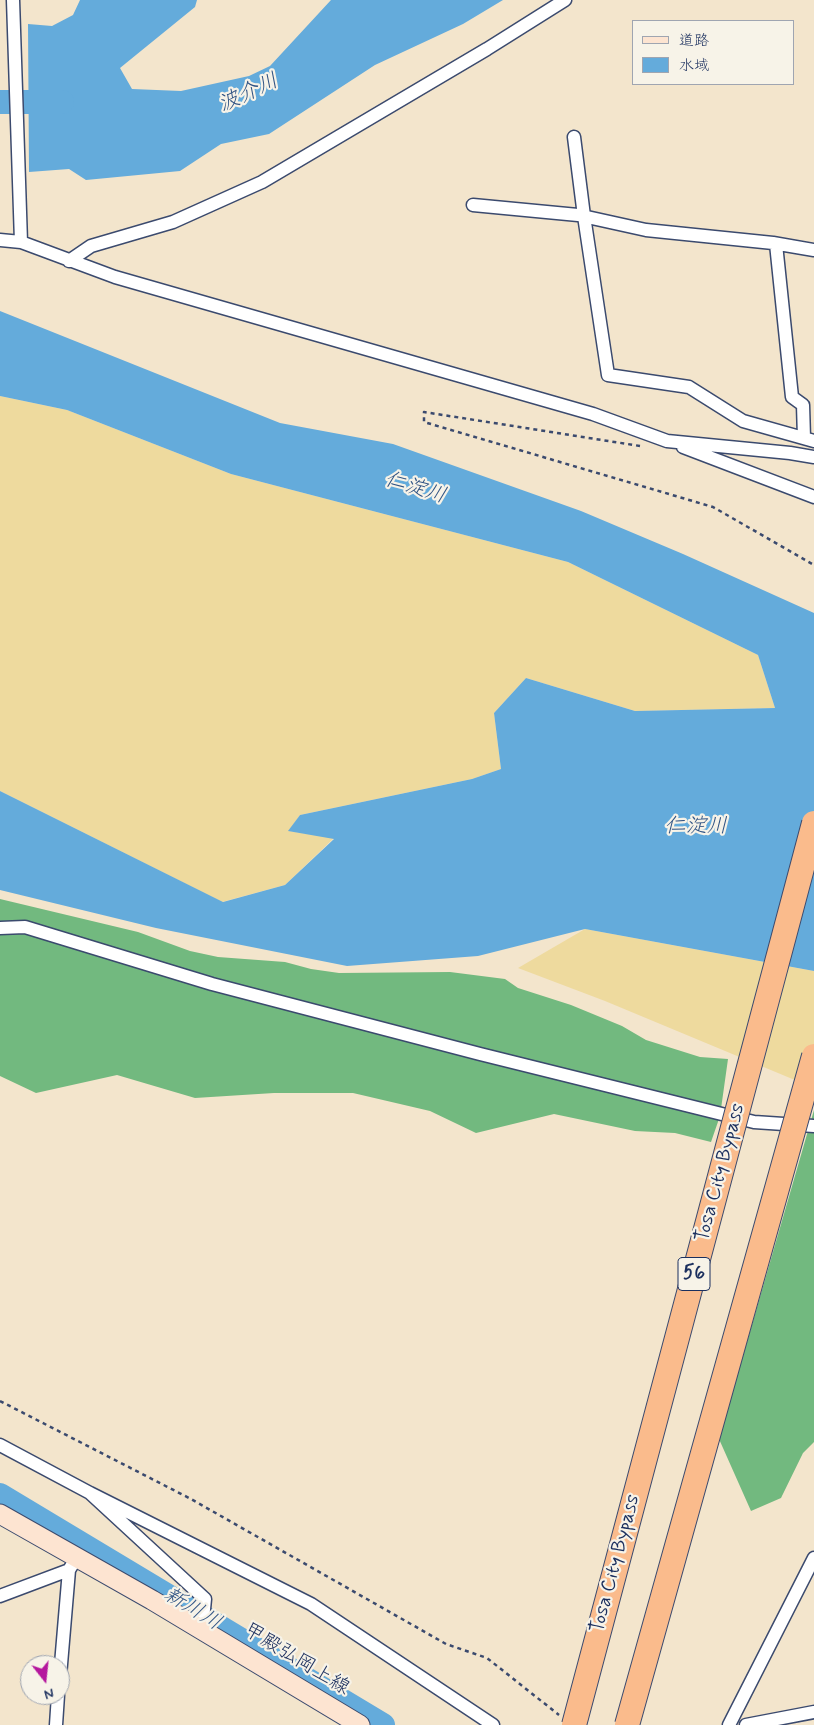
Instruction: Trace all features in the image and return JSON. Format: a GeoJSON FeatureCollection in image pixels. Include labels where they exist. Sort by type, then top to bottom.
{"type":"FeatureCollection","features":[{"type":"Feature","properties":{"kind":"highway","name":"Tosa City Bypass"},"geometry":{"type":"LineString","coordinates":[[569,1722],[814,823]]}},
{"type":"Feature","properties":{"kind":"highway"},"geometry":{"type":"LineString","coordinates":[[628,1725],[814,1056]]}},
{"type":"Feature","properties":{"kind":"main road","name":"甲殿弘岡上線"},"geometry":{"type":"LineString","coordinates":[[0,1514],[73,1563],[202,1630],[360,1725]]}},
{"type":"Feature","properties":{"kind":"street"},"geometry":{"type":"LineString","coordinates":[[13,0],[21,242]]}},
{"type":"Feature","properties":{"kind":"street"},"geometry":{"type":"LineString","coordinates":[[69,261],[91,246],[173,222],[262,182],[487,49],[565,0]]}},
{"type":"Feature","properties":{"kind":"street"},"geometry":{"type":"LineString","coordinates":[[574,137],[608,375],[689,387],[743,421],[809,440],[802,405],[792,397],[776,244]]}},
{"type":"Feature","properties":{"kind":"street"},"geometry":{"type":"LineString","coordinates":[[473,205],[584,216],[646,230],[814,250]]}},
{"type":"Feature","properties":{"kind":"street"},"geometry":{"type":"LineString","coordinates":[[0,240],[21,242],[115,277],[593,414],[814,497]]}},
{"type":"Feature","properties":{"kind":"street"},"geometry":{"type":"LineString","coordinates":[[664,440],[814,457]]}},
{"type":"Feature","properties":{"kind":"street"},"geometry":{"type":"LineString","coordinates":[[0,928],[24,927],[230,989],[754,1122],[814,1126]]}},
{"type":"Feature","properties":{"kind":"street"},"geometry":{"type":"LineString","coordinates":[[0,1445],[90,1493],[311,1604],[494,1725]]}},
{"type":"Feature","properties":{"kind":"street"},"geometry":{"type":"LineString","coordinates":[[90,1493],[205,1599],[202,1630]]}},
{"type":"Feature","properties":{"kind":"street"},"geometry":{"type":"LineString","coordinates":[[729,1725],[814,1558]]}},
{"type":"Feature","properties":{"kind":"street"},"geometry":{"type":"LineString","coordinates":[[0,1596],[73,1563]]}},
{"type":"Feature","properties":{"kind":"street"},"geometry":{"type":"LineString","coordinates":[[62,1655],[73,1563]]}},
{"type":"Feature","properties":{"kind":"street"},"geometry":{"type":"LineString","coordinates":[[56,1725],[57,1705]]}},
{"type":"Feature","properties":{"kind":"street"},"geometry":{"type":"LineString","coordinates":[[746,1725],[814,1712]]}},
{"type":"Feature","properties":{"kind":"path"},"geometry":{"type":"LineString","coordinates":[[664,440],[659,449],[424,412],[424,422],[713,507],[814,565]]}},
{"type":"Feature","properties":{"kind":"path"},"geometry":{"type":"LineString","coordinates":[[0,1401],[191,1499],[446,1644],[487,1658],[569,1722]]}},
{"type":"Feature","properties":{"kind":"green space"},"geometry":{"type":"Polygon","coordinates":[[[0,899],[138,932],[190,951],[218,957],[285,962],[311,969],[339,973],[450,972],[505,979],[518,988],[571,1005],[622,1026],[646,1040],[700,1057],[728,1059],[720,1116],[711,1142],[675,1133],[635,1131],[554,1114],[476,1133],[430,1111],[353,1093],[274,1093],[195,1098],[117,1075],[36,1093],[0,1076],[0,899]]]}},
{"type":"Feature","properties":{"kind":"green space"},"geometry":{"type":"Polygon","coordinates":[[[814,1110],[814,1442],[803,1453],[781,1498],[751,1511],[719,1439],[814,1110]]]}},
{"type":"Feature","properties":{"kind":"sand"},"geometry":{"type":"Polygon","coordinates":[[[0,396],[67,410],[231,474],[568,562],[758,655],[775,708],[635,711],[526,678],[494,713],[501,769],[472,779],[300,815],[289,831],[334,838],[285,885],[222,902],[0,791],[0,396]]]}},
{"type":"Feature","properties":{"kind":"sand"},"geometry":{"type":"Polygon","coordinates":[[[585,929],[814,971],[814,1088],[605,1001],[518,968],[585,929]]]}},
{"type":"Feature","properties":{"kind":"water"},"geometry":{"type":"Polygon","coordinates":[[[80,0],[197,0],[195,7],[120,68],[132,89],[181,91],[249,76],[270,66],[331,0],[503,0],[463,24],[375,65],[269,134],[221,144],[180,171],[86,180],[69,169],[29,172],[28,24],[52,26],[73,15],[80,0]]]}},
{"type":"Feature","properties":{"kind":"water","name":"仁淀川"},"geometry":{"type":"Polygon","coordinates":[[[0,311],[280,423],[393,444],[581,511],[683,554],[814,613],[814,971],[585,929],[478,956],[347,966],[156,928],[0,890],[0,791],[223,902],[285,885],[334,839],[288,831],[300,815],[472,779],[501,769],[494,713],[526,678],[635,711],[775,708],[758,655],[568,562],[231,474],[67,410],[0,396],[0,311]]]}},
{"type":"Feature","properties":{"kind":"waterway","name":"波介川"},"geometry":{"type":"LineString","coordinates":[[0,102],[62,102]]}},
{"type":"Feature","properties":{"kind":"waterway","name":"新川川"},"geometry":{"type":"LineString","coordinates":[[0,1495],[383,1725]]}}]}
